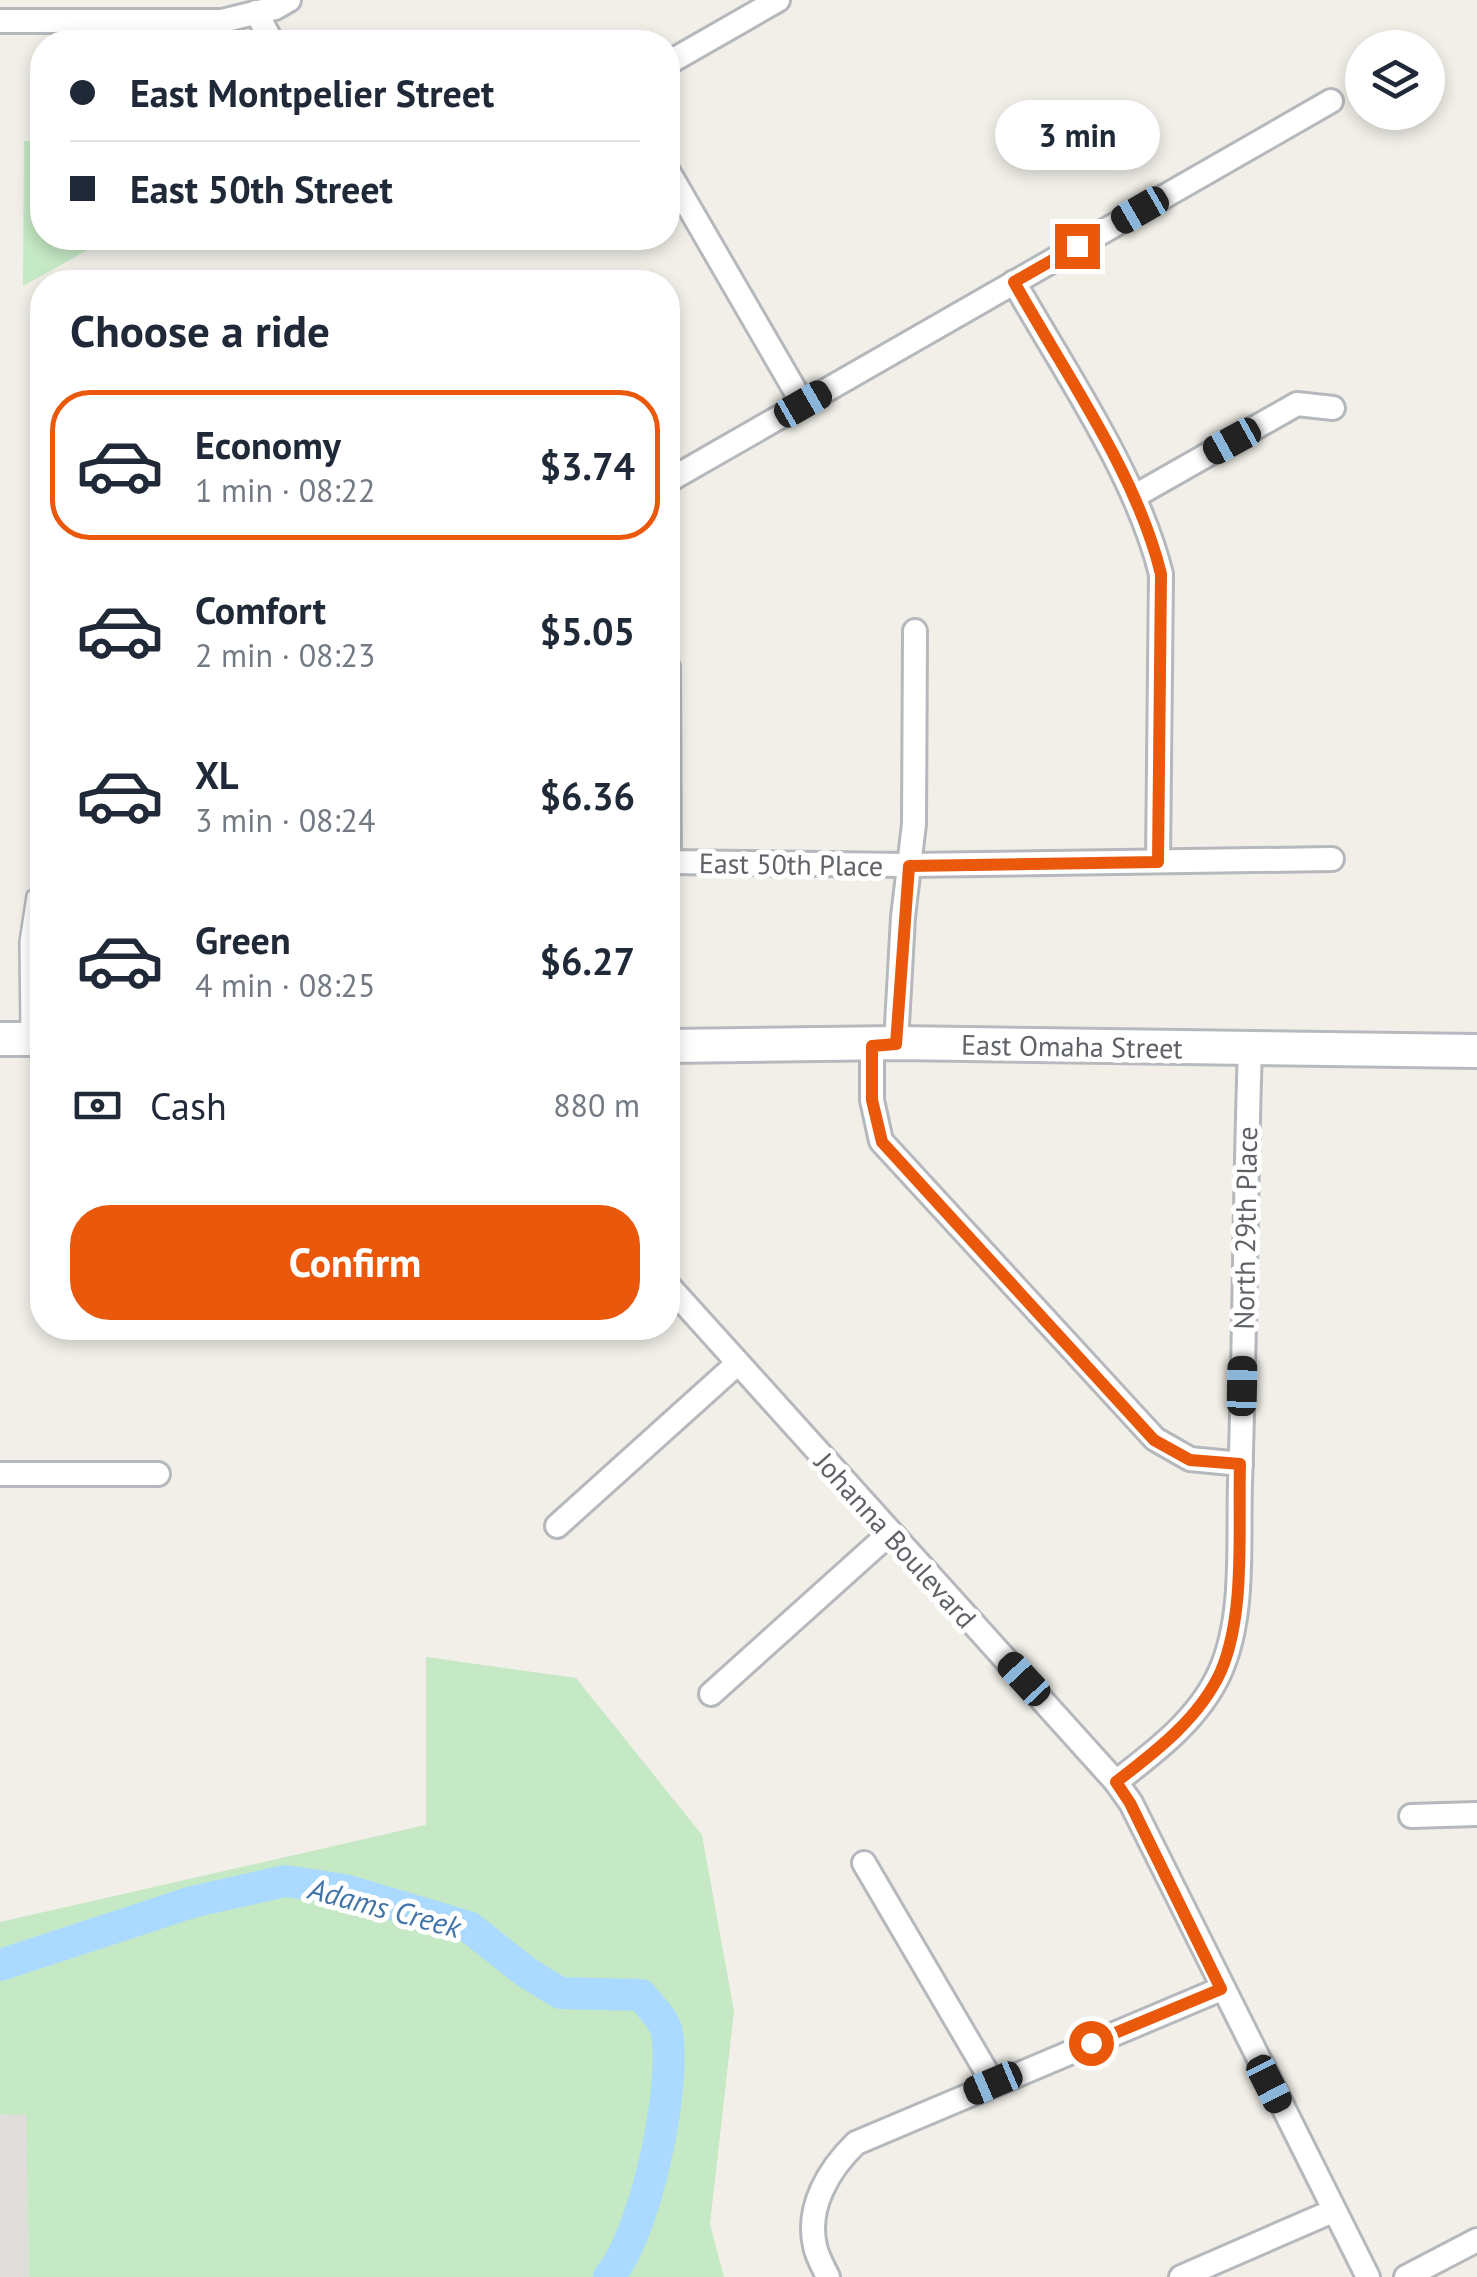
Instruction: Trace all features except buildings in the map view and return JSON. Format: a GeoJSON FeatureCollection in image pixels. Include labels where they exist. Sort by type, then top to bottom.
{"type":"FeatureCollection","features":[{"type":"Feature","properties":{"kind":"street"},"geometry":{"type":"LineString","coordinates":[[12,14],[222,21],[289,0]]}},
{"type":"Feature","properties":{"kind":"street"},"geometry":{"type":"LineString","coordinates":[[680,56],[778,0]]}},
{"type":"Feature","properties":{"kind":"street"},"geometry":{"type":"LineString","coordinates":[[256,12],[266,30]]}},
{"type":"Feature","properties":{"kind":"street"},"geometry":{"type":"LineString","coordinates":[[680,474],[1331,100]]}},
{"type":"Feature","properties":{"kind":"street"},"geometry":{"type":"LineString","coordinates":[[680,192],[803,404]]}},
{"type":"Feature","properties":{"kind":"street"},"geometry":{"type":"LineString","coordinates":[[1014,282],[1135,496],[1161,574],[1158,862]]}},
{"type":"Feature","properties":{"kind":"street"},"geometry":{"type":"LineString","coordinates":[[1135,496],[1297,404],[1333,408]]}},
{"type":"Feature","properties":{"kind":"street"},"geometry":{"type":"LineString","coordinates":[[915,631],[914,824],[884,1045],[872,1100],[882,1142],[1154,1440],[1190,1460],[1240,1464]]}},
{"type":"Feature","properties":{"kind":"street","name":"East 50th Place"},"geometry":{"type":"LineString","coordinates":[[680,862],[909,866],[1332,859]]}},
{"type":"Feature","properties":{"kind":"street","name":"East Omaha Street"},"geometry":{"type":"LineString","coordinates":[[680,1046],[1477,1051]]}},
{"type":"Feature","properties":{"kind":"street","name":"North 29th Place"},"geometry":{"type":"LineString","coordinates":[[1116,1782],[1185,1723],[1220,1672],[1235,1610],[1250,1048]]}},
{"type":"Feature","properties":{"kind":"street","name":"Johanna Boulevard"},"geometry":{"type":"LineString","coordinates":[[680,1298],[1116,1782],[1368,2277]]}},
{"type":"Feature","properties":{"kind":"street"},"geometry":{"type":"LineString","coordinates":[[558,1526],[738,1363]]}},
{"type":"Feature","properties":{"kind":"street"},"geometry":{"type":"LineString","coordinates":[[0,1474],[158,1474]]}},
{"type":"Feature","properties":{"kind":"street"},"geometry":{"type":"LineString","coordinates":[[711,1694],[890,1534]]}},
{"type":"Feature","properties":{"kind":"street"},"geometry":{"type":"LineString","coordinates":[[1411,1816],[1477,1814]]}},
{"type":"Feature","properties":{"kind":"street"},"geometry":{"type":"LineString","coordinates":[[864,1863],[993,2083]]}},
{"type":"Feature","properties":{"kind":"street"},"geometry":{"type":"LineString","coordinates":[[828,2277],[814,2246],[815,2212],[824,2182],[837,2161],[856,2143],[1221,1989]]}},
{"type":"Feature","properties":{"kind":"street"},"geometry":{"type":"LineString","coordinates":[[1181,2277],[1333,2211]]}},
{"type":"Feature","properties":{"kind":"street"},"geometry":{"type":"LineString","coordinates":[[1406,2277],[1477,2240]]}},
{"type":"Feature","properties":{"kind":"lane"},"geometry":{"type":"LineString","coordinates":[[23,1039],[30,916]]}},
{"type":"Feature","properties":{"kind":"shaded area"},"geometry":{"type":"Polygon","coordinates":[[[0,2114],[26,2114],[29,2277],[0,2277],[0,2114]]]}},
{"type":"Feature","properties":{"kind":"green space"},"geometry":{"type":"Polygon","coordinates":[[[24,141],[30,141],[30,250],[88,250],[52,270],[30,270],[30,282],[23,286],[24,141]]]}},
{"type":"Feature","properties":{"kind":"green space"},"geometry":{"type":"Polygon","coordinates":[[[426,1657],[576,1678],[702,1835],[734,2011],[710,2224],[724,2277],[29,2277],[26,2115],[0,2114],[0,1922],[426,1825],[426,1657]]]}},
{"type":"Feature","properties":{"kind":"waterway","name":"Adams Creek"},"geometry":{"type":"LineString","coordinates":[[0,1965],[192,1902],[285,1881],[345,1890],[469,1927],[560,1993],[641,1995],[666,2028],[667,2089],[646,2195],[635,2228],[609,2277]]}},
{"type":"Feature","properties":{"kind":"route"},"geometry":{"type":"LineString","coordinates":[[1077,246],[1014,282],[1135,496],[1161,574],[1158,862],[909,866],[896,1044],[872,1046],[872,1100],[882,1142],[1154,1440],[1190,1460],[1240,1464],[1235,1610],[1220,1672],[1185,1723],[1116,1782],[1221,1989],[1091,2043]]}}]}
